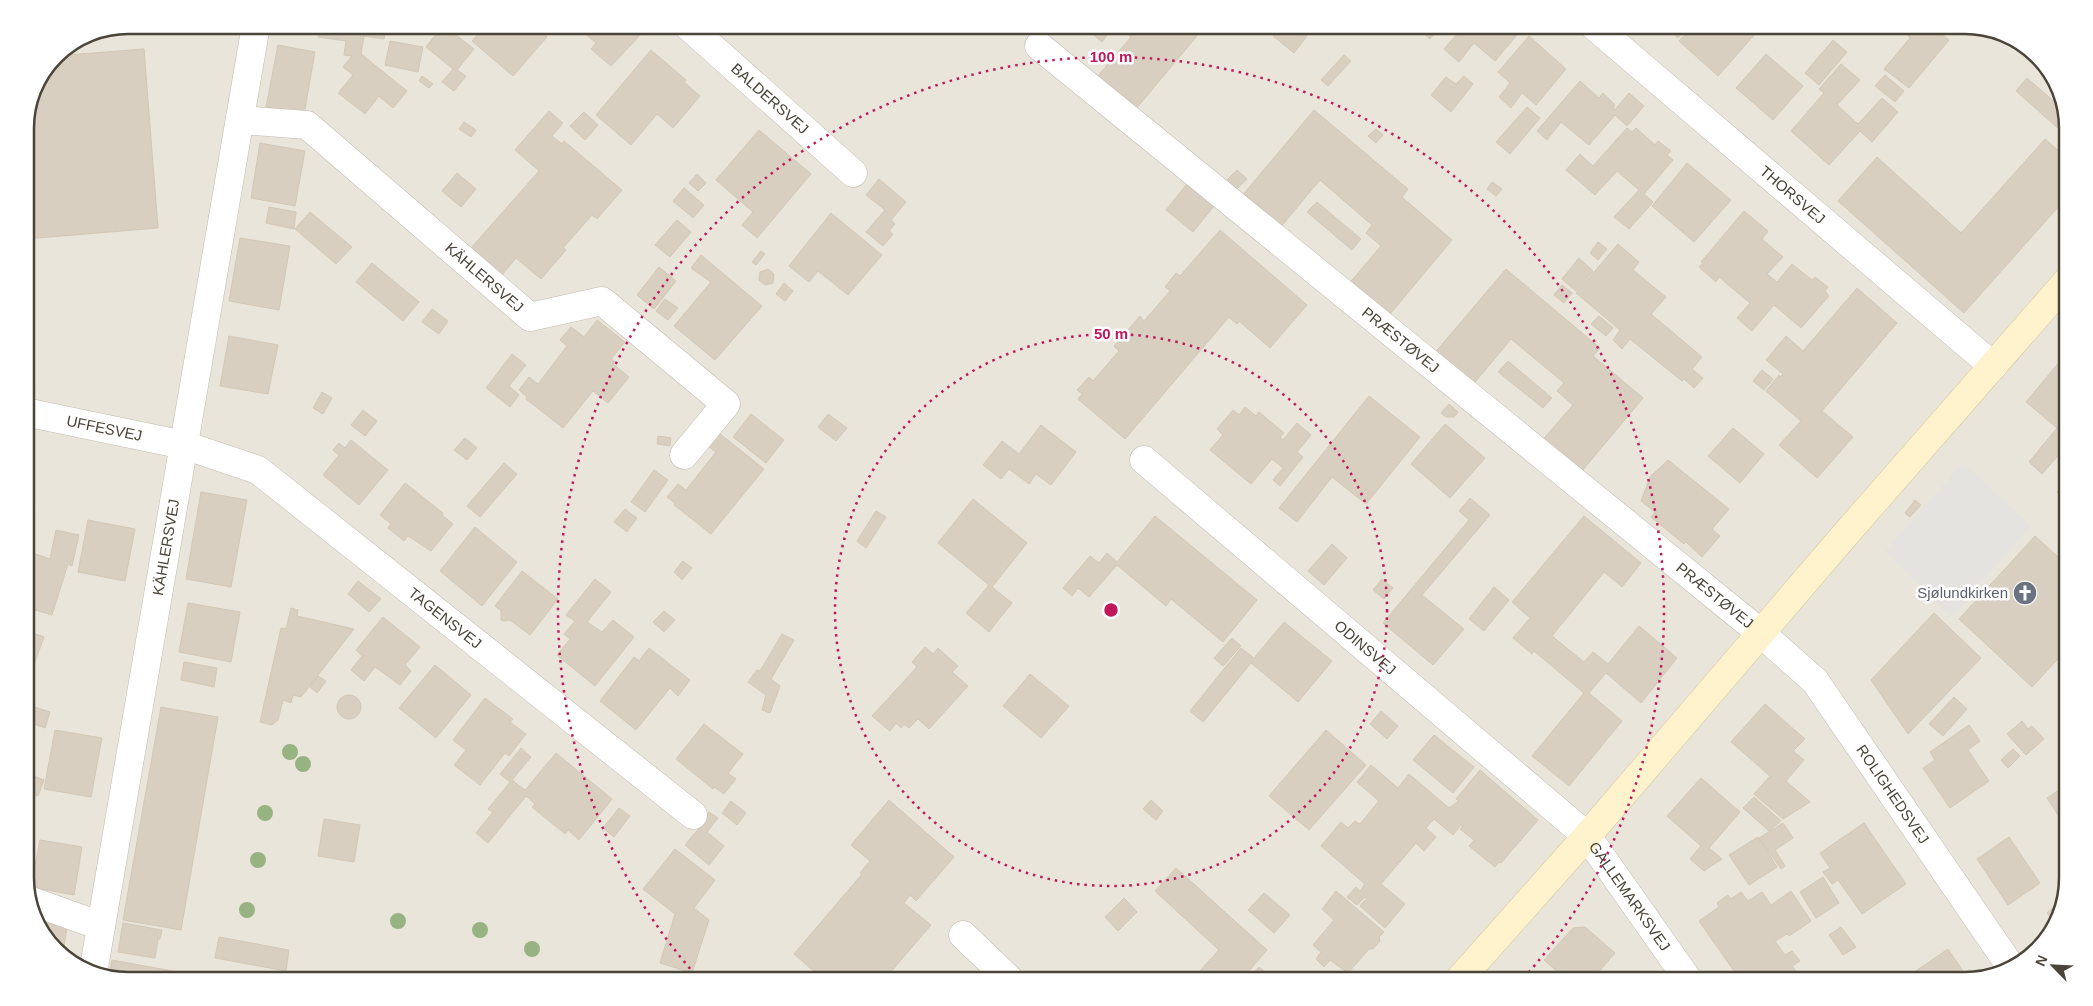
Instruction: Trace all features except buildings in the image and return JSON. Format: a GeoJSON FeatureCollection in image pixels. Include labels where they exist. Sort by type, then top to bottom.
{"type":"FeatureCollection","features":[{"type":"Feature","properties":{"kind":"street","name":"KÄHLERSVEJ"},"geometry":{"type":"LineString","coordinates":[[94,966],[254,34]]}},
{"type":"Feature","properties":{"kind":"street","name":"BALDERSVEJ"},"geometry":{"type":"LineString","coordinates":[[697,34],[853,173]]}},
{"type":"Feature","properties":{"kind":"street","name":"THORSVEJ"},"geometry":{"type":"LineString","coordinates":[[1604,34],[1993,366]]}},
{"type":"Feature","properties":{"kind":"street","name":"PRÆSTØVEJ"},"geometry":{"type":"LineString","coordinates":[[1039,46],[1762,634]]}},
{"type":"Feature","properties":{"kind":"street","name":"KÄHLERSVEJ"},"geometry":{"type":"LineString","coordinates":[[240,120],[307,125],[530,317],[602,301],[726,404],[684,455]]}},
{"type":"Feature","properties":{"kind":"street","name":"PRÆSTØVEJ"},"geometry":{"type":"LineString","coordinates":[[1466,972],[1587,836],[1844,536],[2059,290]]}},
{"type":"Feature","properties":{"kind":"street","name":"UFFESVEJ"},"geometry":{"type":"LineString","coordinates":[[34,414],[184,445]]}},
{"type":"Feature","properties":{"kind":"street","name":"TAGENSVEJ"},"geometry":{"type":"LineString","coordinates":[[184,445],[258,470],[693,815]]}},
{"type":"Feature","properties":{"kind":"street","name":"ODINSVEJ"},"geometry":{"type":"LineString","coordinates":[[1144,460],[1587,836]]}},
{"type":"Feature","properties":{"kind":"street","name":"ROLIGHEDSVEJ"},"geometry":{"type":"LineString","coordinates":[[1762,634],[1815,681],[2008,962]]}},
{"type":"Feature","properties":{"kind":"street","name":"GALLEMARKSVEJ"},"geometry":{"type":"LineString","coordinates":[[1587,836],[1683,972]]}},
{"type":"Feature","properties":{"kind":"street"},"geometry":{"type":"LineString","coordinates":[[38,903],[101,926]]}},
{"type":"Feature","properties":{"kind":"street"},"geometry":{"type":"LineString","coordinates":[[963,935],[1002,972]]}},
{"type":"Feature","properties":{"kind":"shaded area"},"geometry":{"type":"Polygon","coordinates":[[[128,34],[1965,34],[1984,36],[2007,43],[2027,57],[2043,75],[2054,97],[2059,121],[2059,878],[2056,903],[2050,920],[2036,940],[2028,941],[2028,948],[2018,956],[1996,967],[1972,972],[128,972],[103,969],[86,963],[66,949],[50,931],[39,909],[34,885],[34,121],[37,103],[43,86],[53,70],[61,61],[81,46],[103,37],[128,34]]]}},
{"type":"Feature","properties":{"kind":"shaded area"},"geometry":{"type":"Polygon","coordinates":[[[1963,463],[2030,526],[1951,618],[1885,552],[1963,463]]]}},
{"type":"Feature","properties":{"kind":"place","name":"Sjølundkirken"},"geometry":{"type":"Point","coordinates":[2025,593]}}]}
